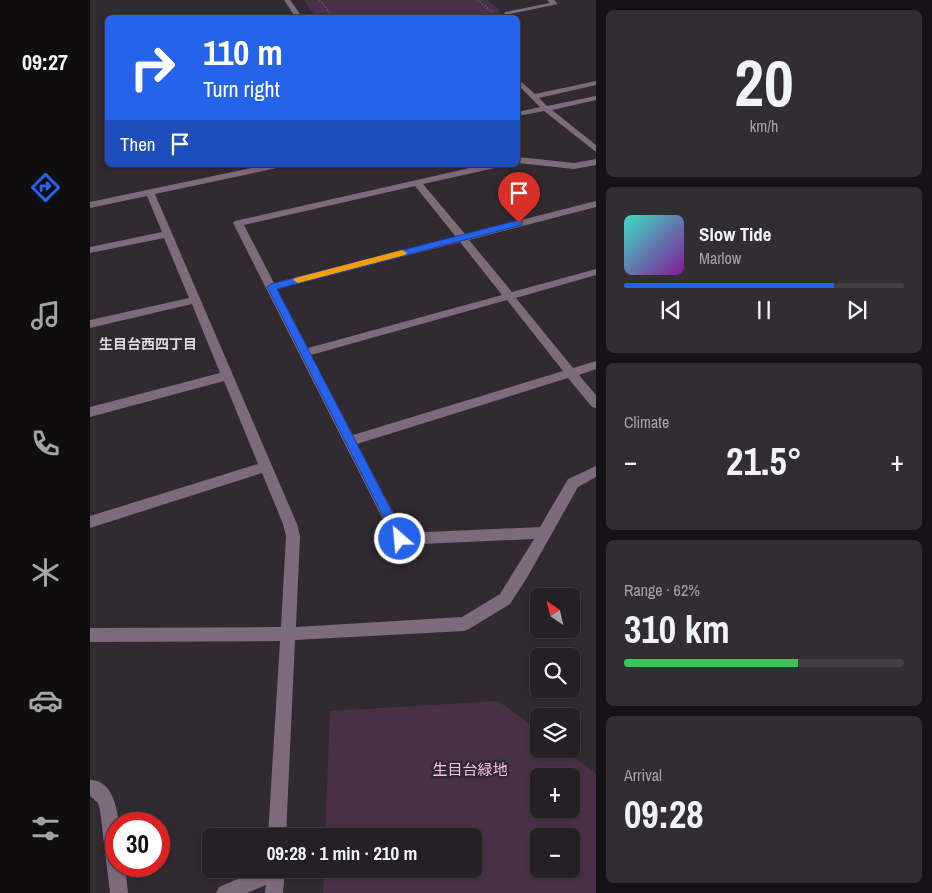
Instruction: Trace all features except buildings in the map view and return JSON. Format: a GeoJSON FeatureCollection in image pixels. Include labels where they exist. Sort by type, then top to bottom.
{"type":"FeatureCollection","features":[{"type":"Feature","properties":{"kind":"street"},"geometry":{"type":"LineString","coordinates":[[287,0],[298,15]]}},
{"type":"Feature","properties":{"kind":"street"},"geometry":{"type":"LineString","coordinates":[[507,15],[507,13],[555,4],[550,0]]}},
{"type":"Feature","properties":{"kind":"street"},"geometry":{"type":"LineString","coordinates":[[520,83],[546,109],[596,149]]}},
{"type":"Feature","properties":{"kind":"street"},"geometry":{"type":"LineString","coordinates":[[532,96],[596,83]]}},
{"type":"Feature","properties":{"kind":"street"},"geometry":{"type":"LineString","coordinates":[[520,114],[596,98]]}},
{"type":"Feature","properties":{"kind":"street"},"geometry":{"type":"LineString","coordinates":[[520,160],[574,166],[596,162]]}},
{"type":"Feature","properties":{"kind":"street"},"geometry":{"type":"LineString","coordinates":[[90,205],[268,167]]}},
{"type":"Feature","properties":{"kind":"street"},"geometry":{"type":"LineString","coordinates":[[486,167],[238,222],[400,539],[544,533]]}},
{"type":"Feature","properties":{"kind":"street"},"geometry":{"type":"LineString","coordinates":[[418,183],[596,404]]}},
{"type":"Feature","properties":{"kind":"street"},"geometry":{"type":"LineString","coordinates":[[150,193],[290,524],[293,536],[277,828]]}},
{"type":"Feature","properties":{"kind":"street"},"geometry":{"type":"LineString","coordinates":[[271,287],[596,204]]}},
{"type":"Feature","properties":{"kind":"street"},"geometry":{"type":"LineString","coordinates":[[90,250],[167,234]]}},
{"type":"Feature","properties":{"kind":"street"},"geometry":{"type":"LineString","coordinates":[[306,353],[596,272]]}},
{"type":"Feature","properties":{"kind":"street"},"geometry":{"type":"LineString","coordinates":[[90,324],[195,300]]}},
{"type":"Feature","properties":{"kind":"street"},"geometry":{"type":"LineString","coordinates":[[350,441],[596,365]]}},
{"type":"Feature","properties":{"kind":"street"},"geometry":{"type":"LineString","coordinates":[[90,412],[226,376]]}},
{"type":"Feature","properties":{"kind":"street"},"geometry":{"type":"LineString","coordinates":[[90,522],[266,467]]}},
{"type":"Feature","properties":{"kind":"street"},"geometry":{"type":"LineString","coordinates":[[90,636],[287,634],[464,624],[505,599],[523,572],[573,483],[596,471]]}},
{"type":"Feature","properties":{"kind":"street"},"geometry":{"type":"LineString","coordinates":[[90,788],[95,788],[105,798],[110,810],[119,893]]}},
{"type":"Feature","properties":{"kind":"street"},"geometry":{"type":"LineString","coordinates":[[225,893],[258,878]]}},
{"type":"Feature","properties":{"kind":"street"},"geometry":{"type":"LineString","coordinates":[[274,893],[275,878]]}},
{"type":"Feature","properties":{"kind":"path"},"geometry":{"type":"LineString","coordinates":[[320,0],[332,15]]}},
{"type":"Feature","properties":{"kind":"path"},"geometry":{"type":"LineString","coordinates":[[478,0],[493,12],[492,15]]}},
{"type":"Feature","properties":{"kind":"green space"},"geometry":{"type":"Polygon","coordinates":[[[304,0],[488,0],[500,11],[499,15],[315,15],[304,0]]]}},
{"type":"Feature","properties":{"kind":"green space","name":"生目台緑地"},"geometry":{"type":"Polygon","coordinates":[[[498,701],[530,724],[530,758],[575,758],[596,773],[596,893],[323,893],[324,878],[482,878],[482,828],[325,828],[330,711],[498,701]]]}},
{"type":"Feature","properties":{"kind":"slow traffic"},"geometry":{"type":"LineString","coordinates":[[298,280],[402,253]]}},
{"type":"Feature","properties":{"kind":"district","name":"生目台西四丁目"},"geometry":{"type":"Point","coordinates":[148,344]}},
{"type":"Feature","properties":{"kind":"route"},"geometry":{"type":"LineString","coordinates":[[400,539],[271,287],[519,223]]}}]}
